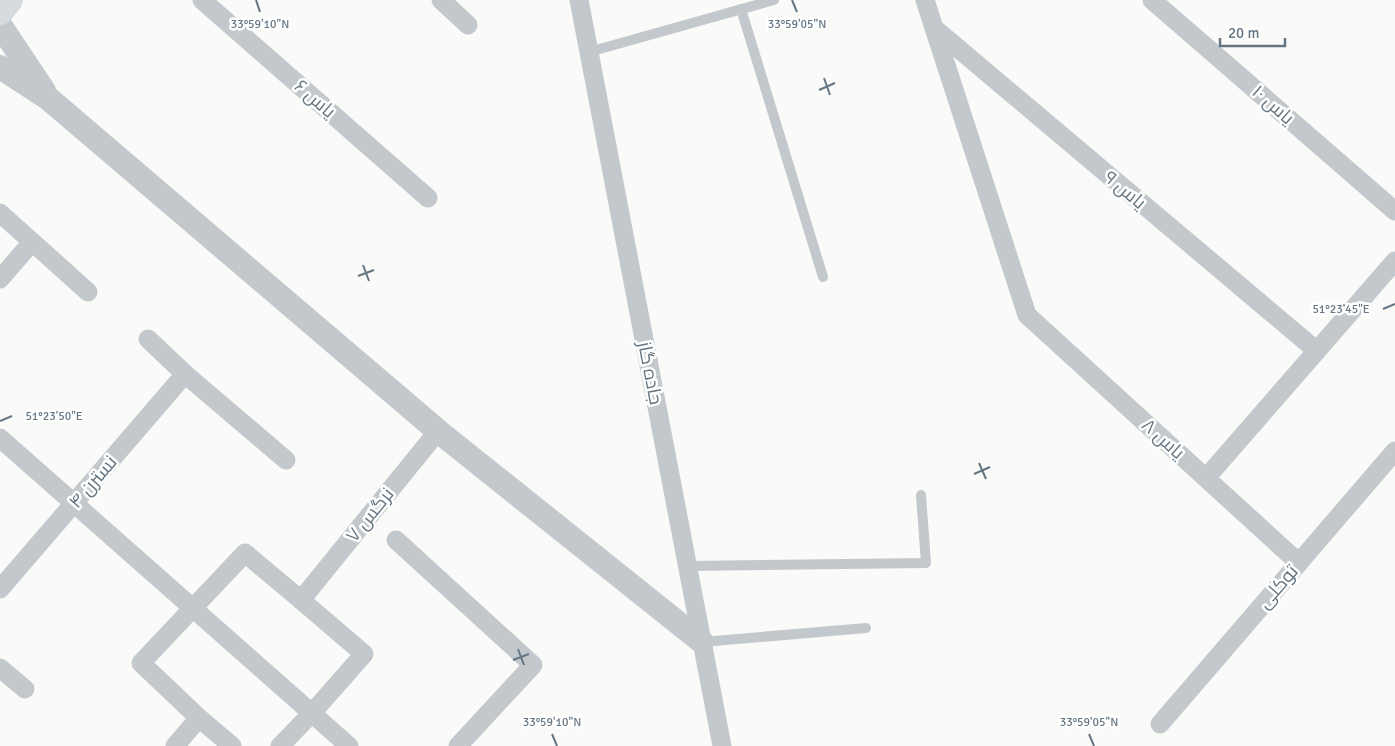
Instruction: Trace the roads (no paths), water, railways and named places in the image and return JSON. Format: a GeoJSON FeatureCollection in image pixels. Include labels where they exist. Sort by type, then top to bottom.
{"type":"FeatureCollection","features":[{"type":"Feature","properties":{"kind":"main road"},"geometry":{"type":"LineString","coordinates":[[0,11],[9,0]]}},
{"type":"Feature","properties":{"kind":"street","name":"یاس ۶"},"geometry":{"type":"LineString","coordinates":[[202,0],[428,198]]}},
{"type":"Feature","properties":{"kind":"street"},"geometry":{"type":"LineString","coordinates":[[440,0],[468,25]]}},
{"type":"Feature","properties":{"kind":"street","name":"جاده گاز"},"geometry":{"type":"LineString","coordinates":[[578,0],[722,746]]}},
{"type":"Feature","properties":{"kind":"street"},"geometry":{"type":"LineString","coordinates":[[925,0],[934,28]]}},
{"type":"Feature","properties":{"kind":"street","name":"یاس ۱۰"},"geometry":{"type":"LineString","coordinates":[[1152,0],[1395,211]]}},
{"type":"Feature","properties":{"kind":"street"},"geometry":{"type":"LineString","coordinates":[[0,25],[49,99]]}},
{"type":"Feature","properties":{"kind":"street","name":"یاس ۸"},"geometry":{"type":"LineString","coordinates":[[934,28],[1027,315],[1298,563]]}},
{"type":"Feature","properties":{"kind":"street","name":"یاس ۹"},"geometry":{"type":"LineString","coordinates":[[934,28],[1317,351]]}},
{"type":"Feature","properties":{"kind":"street"},"geometry":{"type":"LineString","coordinates":[[0,67],[49,99],[438,431],[702,642]]}},
{"type":"Feature","properties":{"kind":"street"},"geometry":{"type":"LineString","coordinates":[[0,213],[88,292]]}},
{"type":"Feature","properties":{"kind":"street"},"geometry":{"type":"LineString","coordinates":[[0,279],[32,242]]}},
{"type":"Feature","properties":{"kind":"street"},"geometry":{"type":"LineString","coordinates":[[1206,478],[1395,261]]}},
{"type":"Feature","properties":{"kind":"street"},"geometry":{"type":"LineString","coordinates":[[148,339],[185,374],[286,460]]}},
{"type":"Feature","properties":{"kind":"street","name":"نسترن ۴"},"geometry":{"type":"LineString","coordinates":[[0,589],[185,374]]}},
{"type":"Feature","properties":{"kind":"street","name":"نرگس ۷"},"geometry":{"type":"LineString","coordinates":[[302,600],[438,431]]}},
{"type":"Feature","properties":{"kind":"street"},"geometry":{"type":"LineString","coordinates":[[0,438],[349,746]]}},
{"type":"Feature","properties":{"kind":"street","name":"توکلی"},"geometry":{"type":"LineString","coordinates":[[1160,724],[1395,451]]}},
{"type":"Feature","properties":{"kind":"street"},"geometry":{"type":"LineString","coordinates":[[396,540],[533,665],[458,746]]}},
{"type":"Feature","properties":{"kind":"street"},"geometry":{"type":"LineString","coordinates":[[232,746],[199,718],[141,663],[245,553],[364,654],[280,746]]}},
{"type":"Feature","properties":{"kind":"street"},"geometry":{"type":"LineString","coordinates":[[0,668],[25,689]]}},
{"type":"Feature","properties":{"kind":"street"},"geometry":{"type":"LineString","coordinates":[[175,746],[199,718]]}},
{"type":"Feature","properties":{"kind":"lane"},"geometry":{"type":"LineString","coordinates":[[588,52],[774,0]]}},
{"type":"Feature","properties":{"kind":"lane"},"geometry":{"type":"LineString","coordinates":[[741,9],[823,277]]}},
{"type":"Feature","properties":{"kind":"lane"},"geometry":{"type":"LineString","coordinates":[[688,566],[926,563],[921,495]]}},
{"type":"Feature","properties":{"kind":"lane"},"geometry":{"type":"LineString","coordinates":[[702,642],[866,628]]}}]}
